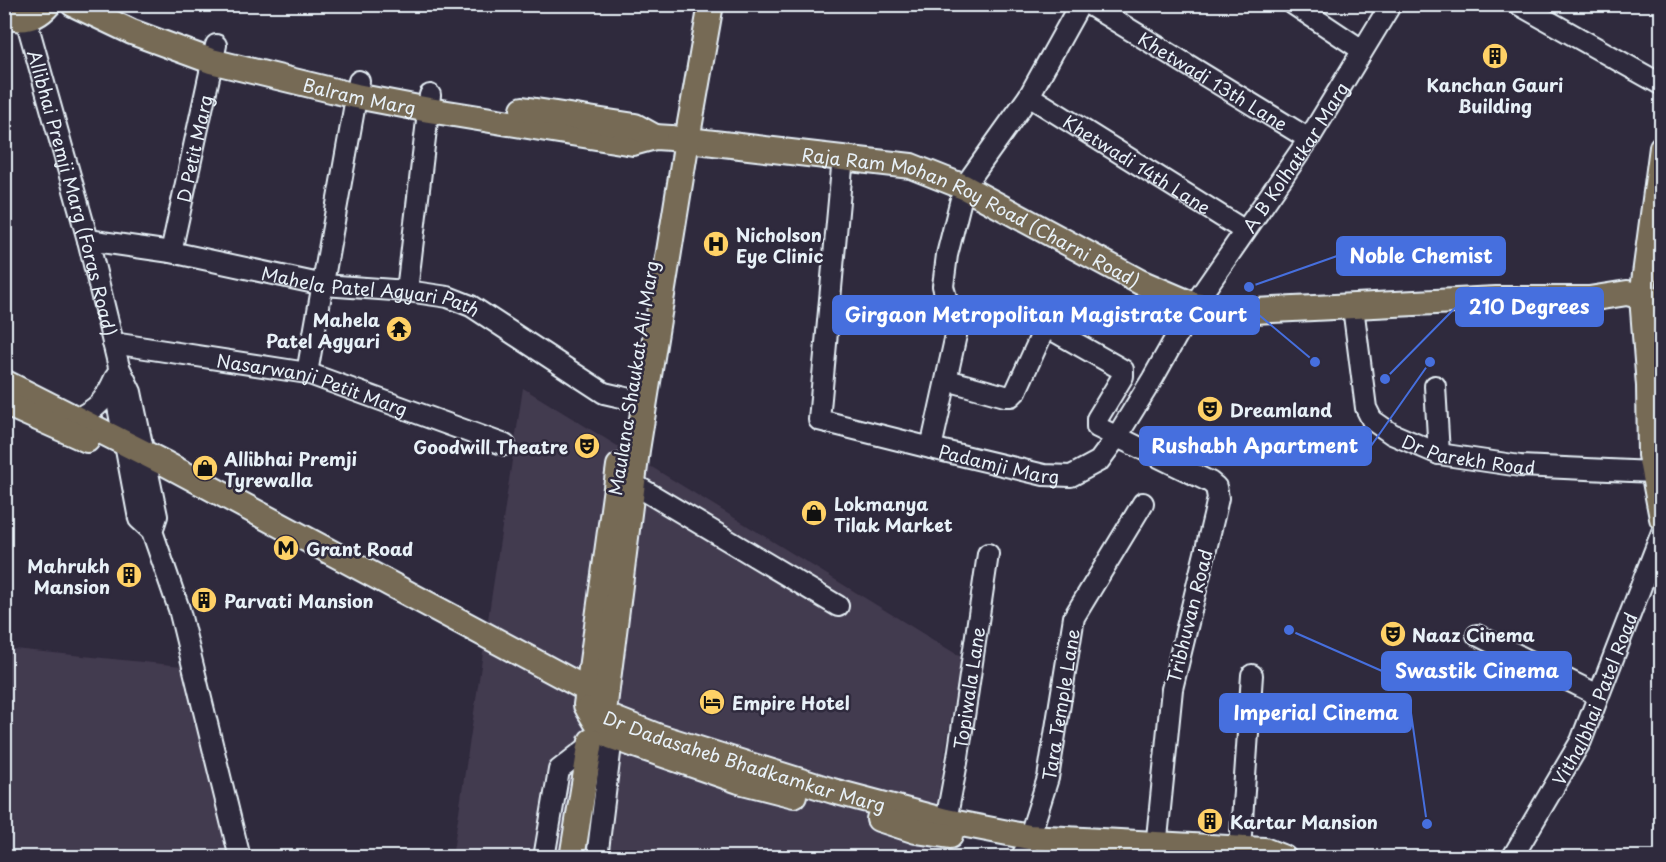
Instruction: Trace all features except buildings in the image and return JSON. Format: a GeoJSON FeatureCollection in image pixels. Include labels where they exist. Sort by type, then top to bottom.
{"type":"FeatureCollection","features":[{"type":"Feature","properties":{"kind":"main road"},"geometry":{"type":"LineString","coordinates":[[15,17],[35,16],[49,4]]}},
{"type":"Feature","properties":{"kind":"main road","name":"Balram Marg"},"geometry":{"type":"LineString","coordinates":[[73,4],[213,53],[357,88],[524,117],[633,143],[671,139]]}},
{"type":"Feature","properties":{"kind":"main road","name":"Balram Marg"},"geometry":{"type":"LineString","coordinates":[[102,4],[134,26]]}},
{"type":"Feature","properties":{"kind":"main road","name":"Maulana Shaukat Ali Marg"},"geometry":{"type":"LineString","coordinates":[[595,727],[614,499],[694,4]]}},
{"type":"Feature","properties":{"kind":"main road","name":"Maulana Shaukat Ali Marg"},"geometry":{"type":"LineString","coordinates":[[595,727],[633,483],[671,139],[711,4]]}},
{"type":"Feature","properties":{"kind":"main road","name":"Raja Ram Mohan Roy Road (Charni Road)"},"geometry":{"type":"LineString","coordinates":[[671,139],[911,166],[964,187],[1140,282],[1194,305],[1235,312],[1353,308],[1496,299],[1589,299],[1627,293],[1655,306]]}},
{"type":"Feature","properties":{"kind":"main road"},"geometry":{"type":"LineString","coordinates":[[1662,147],[1649,386],[1650,455],[1662,518]]}},
{"type":"Feature","properties":{"kind":"main road"},"geometry":{"type":"LineString","coordinates":[[1655,306],[1662,385]]}},
{"type":"Feature","properties":{"kind":"main road","name":"Dr Dadasaheb Bhadkamkar Marg"},"geometry":{"type":"LineString","coordinates":[[4,382],[77,418],[135,455],[595,727],[739,781],[829,803],[916,831],[1025,848],[1087,847],[1149,853],[1240,849],[1264,850],[1284,858]]}},
{"type":"Feature","properties":{"kind":"main road","name":"Dr Dadasaheb Bhadkamkar Marg"},"geometry":{"type":"LineString","coordinates":[[4,403],[135,455]]}},
{"type":"Feature","properties":{"kind":"main road"},"geometry":{"type":"LineString","coordinates":[[572,858],[595,727]]}},
{"type":"Feature","properties":{"kind":"main road","name":"Dr Dadasaheb Bhadkamkar Marg"},"geometry":{"type":"LineString","coordinates":[[595,727],[657,736],[833,791],[946,821],[1025,848]]}},
{"type":"Feature","properties":{"kind":"street"},"geometry":{"type":"LineString","coordinates":[[931,448],[956,335],[943,286],[946,255],[964,187],[1029,96],[1080,4]]}},
{"type":"Feature","properties":{"kind":"street","name":"Khetwadi 13th Lane"},"geometry":{"type":"LineString","coordinates":[[1088,4],[1309,139]]}},
{"type":"Feature","properties":{"kind":"street"},"geometry":{"type":"LineString","coordinates":[[1293,4],[1362,50]]}},
{"type":"Feature","properties":{"kind":"street","name":"A B Kolhatkar Marg"},"geometry":{"type":"LineString","coordinates":[[1194,305],[1309,139],[1391,4]]}},
{"type":"Feature","properties":{"kind":"street"},"geometry":{"type":"LineString","coordinates":[[1518,4],[1662,86]]}},
{"type":"Feature","properties":{"kind":"street","name":"Allibhai Premji Marg (Foras Road)"},"geometry":{"type":"LineString","coordinates":[[15,17],[88,240],[119,367],[116,396],[135,455],[139,519],[152,531],[179,609],[240,858]]}},
{"type":"Feature","properties":{"kind":"street","name":"D Petit Marg"},"geometry":{"type":"LineString","coordinates":[[171,252],[213,53]]}},
{"type":"Feature","properties":{"kind":"street"},"geometry":{"type":"LineString","coordinates":[[307,373],[357,88]]}},
{"type":"Feature","properties":{"kind":"street","name":"Khetwadi 14th Lane"},"geometry":{"type":"LineString","coordinates":[[1029,96],[1245,231]]}},
{"type":"Feature","properties":{"kind":"street"},"geometry":{"type":"LineString","coordinates":[[407,291],[429,102]]}},
{"type":"Feature","properties":{"kind":"street","name":"Padamji Marg"},"geometry":{"type":"LineString","coordinates":[[843,157],[819,420],[1044,475],[1071,476],[1099,461],[1116,438],[1194,305]]}},
{"type":"Feature","properties":{"kind":"street","name":"Mahela Patel Agyari Path"},"geometry":{"type":"LineString","coordinates":[[88,240],[171,252],[324,285],[407,291],[460,300],[604,393],[630,399]]}},
{"type":"Feature","properties":{"kind":"street","name":"Dr Parekh Road"},"geometry":{"type":"LineString","coordinates":[[1353,308],[1366,408],[1372,420],[1392,434],[1439,454],[1520,466],[1653,472]]}},
{"type":"Feature","properties":{"kind":"street"},"geometry":{"type":"LineString","coordinates":[[947,380],[1011,396],[1016,391],[1041,336],[1051,330],[1123,370],[1123,376],[1096,423],[1097,427],[1116,438]]}},
{"type":"Feature","properties":{"kind":"street","name":"Nasarwanji Petit Marg"},"geometry":{"type":"LineString","coordinates":[[113,343],[307,373],[505,445]]}},
{"type":"Feature","properties":{"kind":"street"},"geometry":{"type":"LineString","coordinates":[[77,418],[93,410],[106,398],[119,367]]}},
{"type":"Feature","properties":{"kind":"street"},"geometry":{"type":"LineString","coordinates":[[1435,386],[1439,454]]}},
{"type":"Feature","properties":{"kind":"street","name":"Tribhuvan Road"},"geometry":{"type":"LineString","coordinates":[[1116,438],[1210,482],[1216,487],[1218,498],[1172,689],[1149,853]]}},
{"type":"Feature","properties":{"kind":"street"},"geometry":{"type":"LineString","coordinates":[[633,483],[838,606]]}},
{"type":"Feature","properties":{"kind":"street","name":"Tara Temple Lane"},"geometry":{"type":"LineString","coordinates":[[1025,848],[1048,778],[1074,617],[1143,503]]}},
{"type":"Feature","properties":{"kind":"street","name":"Vithalbhai Patel Road"},"geometry":{"type":"LineString","coordinates":[[1512,858],[1581,741],[1662,532]]}},
{"type":"Feature","properties":{"kind":"street","name":"Topiwala Lane"},"geometry":{"type":"LineString","coordinates":[[946,821],[958,757],[988,554]]}},
{"type":"Feature","properties":{"kind":"street"},"geometry":{"type":"LineString","coordinates":[[1477,635],[1598,695]]}},
{"type":"Feature","properties":{"kind":"street"},"geometry":{"type":"LineString","coordinates":[[1240,849],[1252,675]]}},
{"type":"Feature","properties":{"kind":"street"},"geometry":{"type":"LineString","coordinates":[[544,858],[559,770],[595,727]]}},
{"type":"Feature","properties":{"kind":"street"},"geometry":{"type":"LineString","coordinates":[[595,727],[597,858]]}},
{"type":"Feature","properties":{"kind":"shaded area"},"geometry":{"type":"Polygon","coordinates":[[[523,388],[961,657],[928,857],[452,858],[523,388]]]}},
{"type":"Feature","properties":{"kind":"shaded area"},"geometry":{"type":"Polygon","coordinates":[[[4,648],[192,667],[236,857],[5,857],[4,648]]]}},
{"type":"Feature","properties":{"kind":"place","name":"Kanchan Gauri Building"},"geometry":{"type":"Point","coordinates":[1495,56]}},
{"type":"Feature","properties":{"kind":"place","name":"Nicholson Eye Clinic"},"geometry":{"type":"Point","coordinates":[716,244]}},
{"type":"Feature","properties":{"kind":"place","name":"Noble Chemist"},"geometry":{"type":"Point","coordinates":[1249,287]}},
{"type":"Feature","properties":{"kind":"place","name":"Mahela Patel Agyari"},"geometry":{"type":"Point","coordinates":[399,329]}},
{"type":"Feature","properties":{"kind":"place","name":"Girgaon Metropolitan Magistrate Court"},"geometry":{"type":"Point","coordinates":[1315,362]}},
{"type":"Feature","properties":{"kind":"place","name":"Rushabh Apartment"},"geometry":{"type":"Point","coordinates":[1430,362]}},
{"type":"Feature","properties":{"kind":"place","name":"210 Degrees"},"geometry":{"type":"Point","coordinates":[1385,379]}},
{"type":"Feature","properties":{"kind":"place","name":"Dreamland"},"geometry":{"type":"Point","coordinates":[1210,409]}},
{"type":"Feature","properties":{"kind":"place","name":"Goodwill Theatre"},"geometry":{"type":"Point","coordinates":[587,446]}},
{"type":"Feature","properties":{"kind":"place","name":"Allibhai Premji Tyrewalla"},"geometry":{"type":"Point","coordinates":[205,468]}},
{"type":"Feature","properties":{"kind":"place","name":"Lokmanya Tilak Market"},"geometry":{"type":"Point","coordinates":[814,513]}},
{"type":"Feature","properties":{"kind":"place","name":"Grant Road"},"geometry":{"type":"Point","coordinates":[286,548]}},
{"type":"Feature","properties":{"kind":"place","name":"Mahrukh Mansion"},"geometry":{"type":"Point","coordinates":[129,575]}},
{"type":"Feature","properties":{"kind":"place","name":"Parvati Mansion"},"geometry":{"type":"Point","coordinates":[204,600]}},
{"type":"Feature","properties":{"kind":"place","name":"Swastik Cinema"},"geometry":{"type":"Point","coordinates":[1289,630]}},
{"type":"Feature","properties":{"kind":"place","name":"Naaz Cinema"},"geometry":{"type":"Point","coordinates":[1393,634]}},
{"type":"Feature","properties":{"kind":"place","name":"Empire Hotel"},"geometry":{"type":"Point","coordinates":[712,702]}},
{"type":"Feature","properties":{"kind":"place","name":"Kartar Mansion"},"geometry":{"type":"Point","coordinates":[1210,821]}},
{"type":"Feature","properties":{"kind":"place","name":"Imperial Cinema"},"geometry":{"type":"Point","coordinates":[1427,824]}}]}
